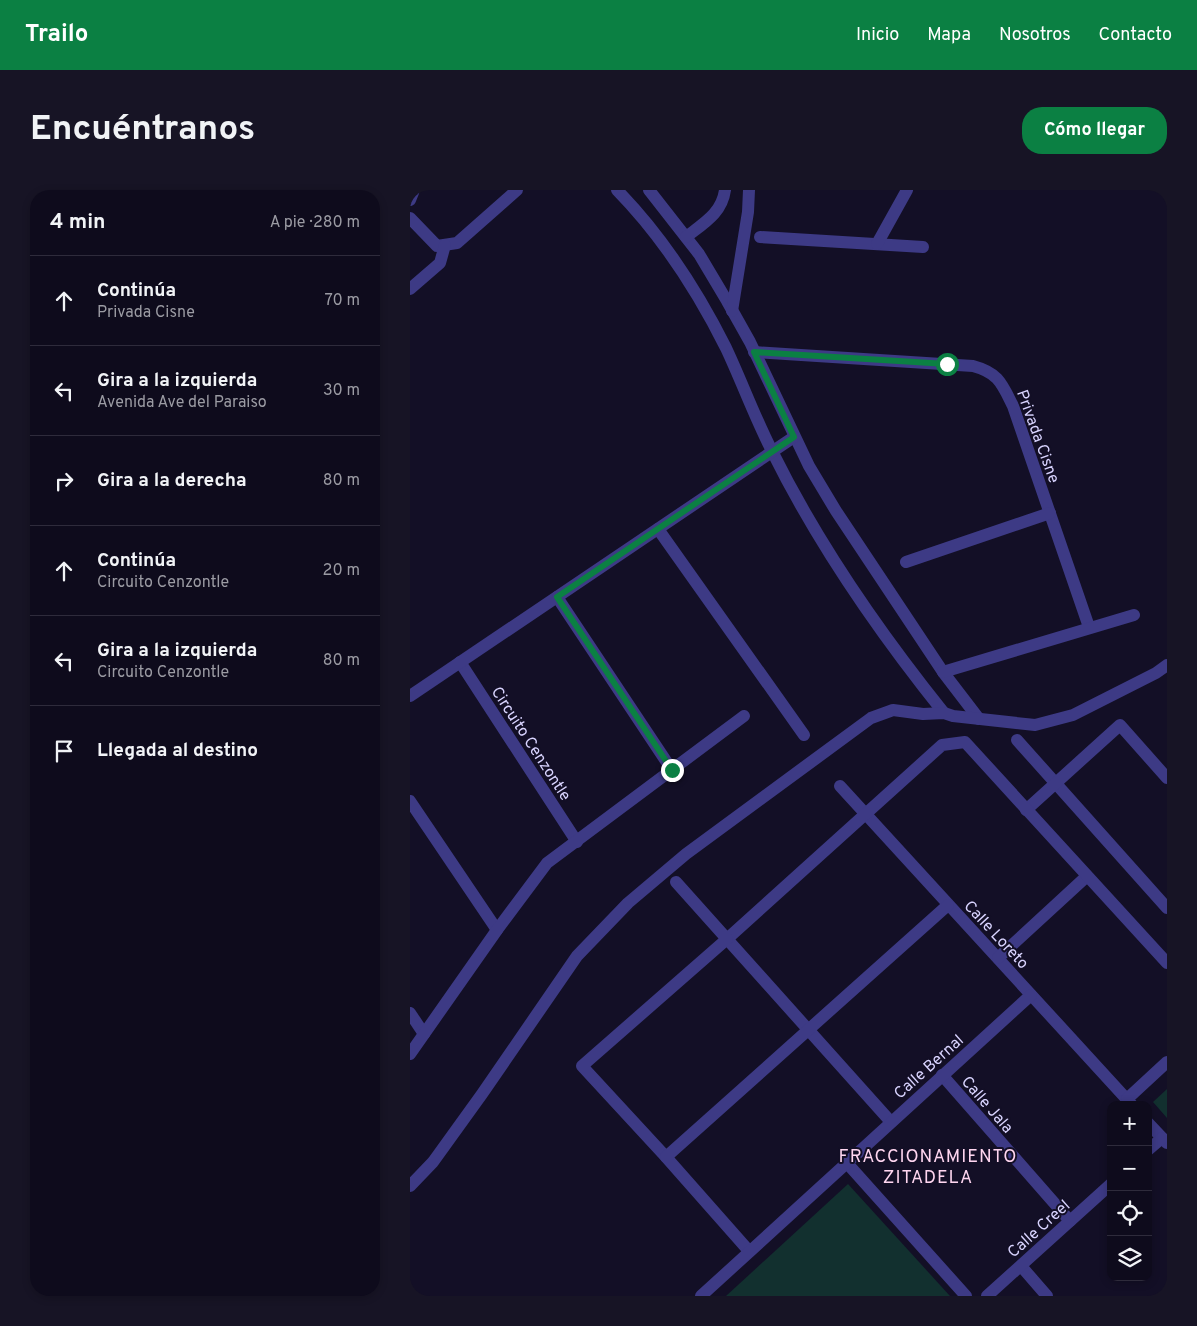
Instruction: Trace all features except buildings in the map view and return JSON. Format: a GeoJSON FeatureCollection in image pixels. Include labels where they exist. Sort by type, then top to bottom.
{"type":"FeatureCollection","features":[{"type":"Feature","properties":{"kind":"street"},"geometry":{"type":"LineString","coordinates":[[410,200],[414,190]]}},
{"type":"Feature","properties":{"kind":"street"},"geometry":{"type":"LineString","coordinates":[[410,218],[437,246],[456,243],[517,190]]}},
{"type":"Feature","properties":{"kind":"street"},"geometry":{"type":"LineString","coordinates":[[617,190],[644,218],[695,290],[726,349],[772,452],[831,556],[907,667],[944,713]]}},
{"type":"Feature","properties":{"kind":"street"},"geometry":{"type":"LineString","coordinates":[[649,190],[686,237],[732,311],[754,352],[794,437],[836,511],[943,672],[979,719]]}},
{"type":"Feature","properties":{"kind":"street"},"geometry":{"type":"LineString","coordinates":[[686,237],[715,214],[724,202],[726,190]]}},
{"type":"Feature","properties":{"kind":"street"},"geometry":{"type":"LineString","coordinates":[[732,311],[748,212],[749,190]]}},
{"type":"Feature","properties":{"kind":"street"},"geometry":{"type":"LineString","coordinates":[[877,244],[907,190]]}},
{"type":"Feature","properties":{"kind":"street"},"geometry":{"type":"LineString","coordinates":[[760,236],[923,246]]}},
{"type":"Feature","properties":{"kind":"street"},"geometry":{"type":"LineString","coordinates":[[410,289],[440,263],[446,245]]}},
{"type":"Feature","properties":{"kind":"street","name":"Privada Cisne"},"geometry":{"type":"LineString","coordinates":[[754,352],[964,366],[988,370],[1000,380],[1013,406],[1089,627]]}},
{"type":"Feature","properties":{"kind":"street"},"geometry":{"type":"LineString","coordinates":[[410,696],[794,437]]}},
{"type":"Feature","properties":{"kind":"street"},"geometry":{"type":"LineString","coordinates":[[906,562],[1050,513]]}},
{"type":"Feature","properties":{"kind":"street"},"geometry":{"type":"LineString","coordinates":[[658,528],[804,735]]}},
{"type":"Feature","properties":{"kind":"street"},"geometry":{"type":"LineString","coordinates":[[557,597],[672,770]]}},
{"type":"Feature","properties":{"kind":"street"},"geometry":{"type":"LineString","coordinates":[[943,672],[1134,615]]}},
{"type":"Feature","properties":{"kind":"street","name":"Circuito Cenzontle"},"geometry":{"type":"LineString","coordinates":[[460,662],[577,842]]}},
{"type":"Feature","properties":{"kind":"street"},"geometry":{"type":"LineString","coordinates":[[410,1186],[433,1162],[577,956],[628,903],[686,854],[871,718],[880,713],[893,710],[923,714],[944,713],[1035,725],[1073,715],[1156,673],[1167,665]]}},
{"type":"Feature","properties":{"kind":"street"},"geometry":{"type":"LineString","coordinates":[[410,1054],[496,930],[547,863],[744,716]]}},
{"type":"Feature","properties":{"kind":"street"},"geometry":{"type":"LineString","coordinates":[[1026,810],[1120,725],[1167,778]]}},
{"type":"Feature","properties":{"kind":"street"},"geometry":{"type":"LineString","coordinates":[[1017,740],[1167,908]]}},
{"type":"Feature","properties":{"kind":"street"},"geometry":{"type":"LineString","coordinates":[[749,1251],[582,1066],[727,939],[942,745],[965,742],[1167,964]]}},
{"type":"Feature","properties":{"kind":"street","name":"Calle Loreto"},"geometry":{"type":"LineString","coordinates":[[840,786],[1128,1101]]}},
{"type":"Feature","properties":{"kind":"street"},"geometry":{"type":"LineString","coordinates":[[410,802],[496,930]]}},
{"type":"Feature","properties":{"kind":"street"},"geometry":{"type":"LineString","coordinates":[[998,958],[1086,877]]}},
{"type":"Feature","properties":{"kind":"street"},"geometry":{"type":"LineString","coordinates":[[676,882],[891,1122]]}},
{"type":"Feature","properties":{"kind":"street"},"geometry":{"type":"LineString","coordinates":[[666,1157],[948,905]]}},
{"type":"Feature","properties":{"kind":"street","name":"Calle Bernal"},"geometry":{"type":"LineString","coordinates":[[701,1296],[1031,995]]}},
{"type":"Feature","properties":{"kind":"street"},"geometry":{"type":"LineString","coordinates":[[410,1013],[424,1034]]}},
{"type":"Feature","properties":{"kind":"street"},"geometry":{"type":"LineString","coordinates":[[1132,1101],[1167,1062]]}},
{"type":"Feature","properties":{"kind":"street","name":"Calle Jala"},"geometry":{"type":"LineString","coordinates":[[942,1075],[1070,1221]]}},
{"type":"Feature","properties":{"kind":"street"},"geometry":{"type":"LineString","coordinates":[[1152,1128],[1164,1141],[1152,1148]]}},
{"type":"Feature","properties":{"kind":"street"},"geometry":{"type":"LineString","coordinates":[[846,1162],[966,1296]]}},
{"type":"Feature","properties":{"kind":"street","name":"Calle Creel"},"geometry":{"type":"LineString","coordinates":[[987,1296],[1107,1188]]}},
{"type":"Feature","properties":{"kind":"street"},"geometry":{"type":"LineString","coordinates":[[1021,1266],[1047,1296]]}},
{"type":"Feature","properties":{"kind":"green space"},"geometry":{"type":"Polygon","coordinates":[[[1167,1089],[1167,1118],[1153,1102],[1167,1089]]]}},
{"type":"Feature","properties":{"kind":"green space"},"geometry":{"type":"Polygon","coordinates":[[[848,1184],[950,1296],[726,1296],[848,1184]]]}},
{"type":"Feature","properties":{"kind":"district","name":"FRACCIONAMIENTO ZITADELA"},"geometry":{"type":"Point","coordinates":[928,1166]}},
{"type":"Feature","properties":{"kind":"route"},"geometry":{"type":"LineString","coordinates":[[672,770],[557,597],[794,437],[754,352],[947,364]]}}]}
